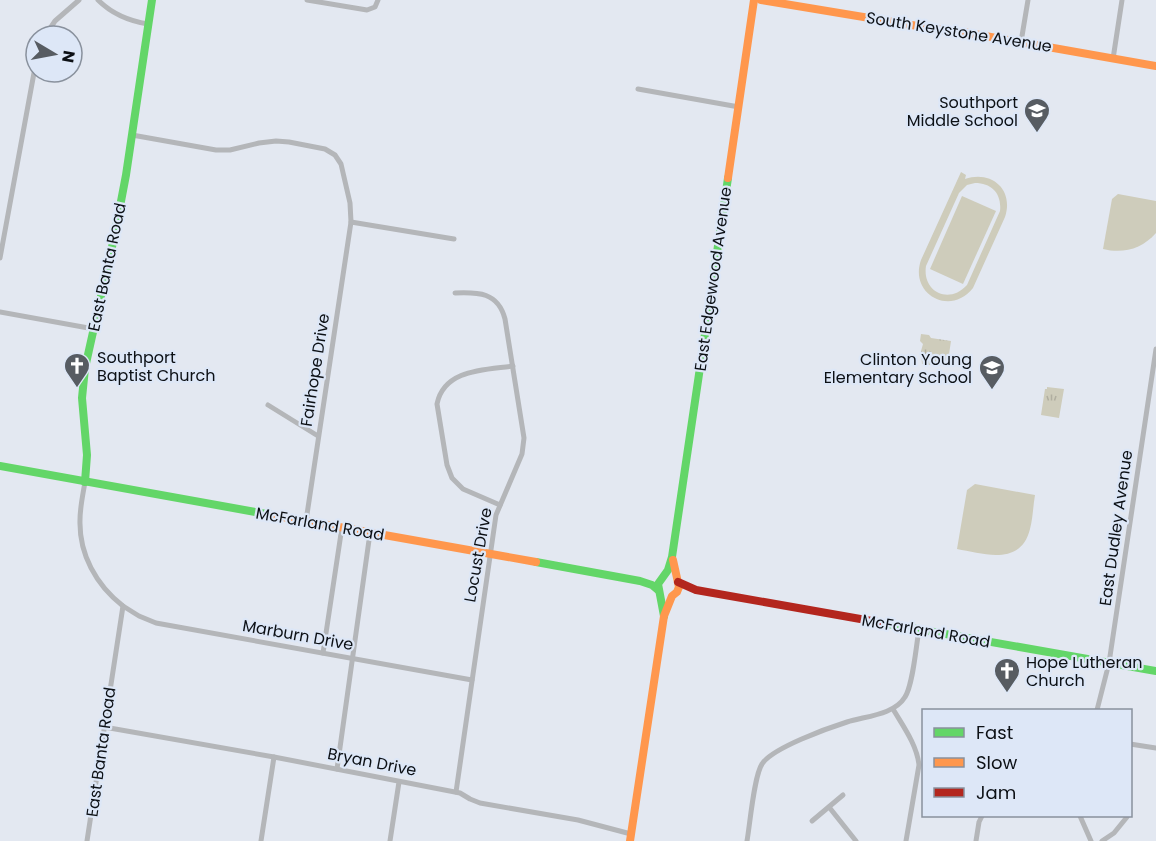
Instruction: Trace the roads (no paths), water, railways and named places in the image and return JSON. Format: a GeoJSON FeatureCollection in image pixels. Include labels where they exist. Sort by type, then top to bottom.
{"type":"FeatureCollection","features":[{"type":"Feature","properties":{"kind":"street"},"geometry":{"type":"LineString","coordinates":[[54,24],[79,0]]}},
{"type":"Feature","properties":{"kind":"street"},"geometry":{"type":"LineString","coordinates":[[98,0],[119,15],[148,24]]}},
{"type":"Feature","properties":{"kind":"street","name":"East Banta Road"},"geometry":{"type":"LineString","coordinates":[[87,841],[123,606],[99,582],[84,551],[80,520],[87,450],[82,391],[132,135],[152,0]]}},
{"type":"Feature","properties":{"kind":"street"},"geometry":{"type":"LineString","coordinates":[[307,0],[366,10],[374,8],[378,0]]}},
{"type":"Feature","properties":{"kind":"street","name":"East Edgewood Avenue"},"geometry":{"type":"LineString","coordinates":[[664,616],[658,582],[668,570],[672,557],[754,0]]}},
{"type":"Feature","properties":{"kind":"street","name":"South Keystone Avenue"},"geometry":{"type":"LineString","coordinates":[[761,0],[1156,66]]}},
{"type":"Feature","properties":{"kind":"street"},"geometry":{"type":"LineString","coordinates":[[1022,42],[1029,0]]}},
{"type":"Feature","properties":{"kind":"street"},"geometry":{"type":"LineString","coordinates":[[1113,59],[1122,0]]}},
{"type":"Feature","properties":{"kind":"street"},"geometry":{"type":"LineString","coordinates":[[0,258],[32,84]]}},
{"type":"Feature","properties":{"kind":"street"},"geometry":{"type":"LineString","coordinates":[[638,89],[739,107]]}},
{"type":"Feature","properties":{"kind":"street","name":"Fairhope Drive"},"geometry":{"type":"LineString","coordinates":[[132,135],[216,150],[230,150],[273,141],[290,142],[325,149],[335,155],[341,164],[350,203],[351,222],[306,521]]}},
{"type":"Feature","properties":{"kind":"street"},"geometry":{"type":"LineString","coordinates":[[351,222],[454,239]]}},
{"type":"Feature","properties":{"kind":"street","name":"Locust Drive"},"geometry":{"type":"LineString","coordinates":[[454,293],[482,293],[492,298],[504,315],[524,429],[522,454],[495,515],[456,792]]}},
{"type":"Feature","properties":{"kind":"street"},"geometry":{"type":"LineString","coordinates":[[0,312],[94,329]]}},
{"type":"Feature","properties":{"kind":"street","name":"East Dudley Avenue"},"geometry":{"type":"LineString","coordinates":[[1098,709],[1109,663],[1156,349]]}},
{"type":"Feature","properties":{"kind":"street"},"geometry":{"type":"LineString","coordinates":[[500,505],[465,490],[452,478],[447,465],[437,404],[444,387],[454,378],[513,366]]}},
{"type":"Feature","properties":{"kind":"street"},"geometry":{"type":"LineString","coordinates":[[268,405],[318,436]]}},
{"type":"Feature","properties":{"kind":"street","name":"McFarland Road"},"geometry":{"type":"LineString","coordinates":[[0,466],[640,581],[652,585],[659,591]]}},
{"type":"Feature","properties":{"kind":"street"},"geometry":{"type":"LineString","coordinates":[[323,653],[342,527]]}},
{"type":"Feature","properties":{"kind":"street"},"geometry":{"type":"LineString","coordinates":[[337,769],[370,532]]}},
{"type":"Feature","properties":{"kind":"street","name":"East Edgewood Avenue"},"geometry":{"type":"LineString","coordinates":[[631,838],[664,616],[679,587],[672,557]]}},
{"type":"Feature","properties":{"kind":"street"},"geometry":{"type":"LineString","coordinates":[[663,577],[669,575],[677,580]]}},
{"type":"Feature","properties":{"kind":"street","name":"McFarland Road"},"geometry":{"type":"LineString","coordinates":[[640,581],[663,577]]}},
{"type":"Feature","properties":{"kind":"street","name":"McFarland Road"},"geometry":{"type":"LineString","coordinates":[[677,580],[696,590],[1156,671]]}},
{"type":"Feature","properties":{"kind":"street","name":"McFarland Road"},"geometry":{"type":"LineString","coordinates":[[674,595],[696,590]]}},
{"type":"Feature","properties":{"kind":"street"},"geometry":{"type":"LineString","coordinates":[[659,591],[666,596],[674,595]]}},
{"type":"Feature","properties":{"kind":"street","name":"Marburn Drive"},"geometry":{"type":"LineString","coordinates":[[123,606],[156,623],[472,680]]}},
{"type":"Feature","properties":{"kind":"street"},"geometry":{"type":"LineString","coordinates":[[747,841],[757,776],[761,765],[770,756],[796,742],[846,722],[893,709],[904,700],[909,689],[918,630]]}},
{"type":"Feature","properties":{"kind":"street"},"geometry":{"type":"LineString","coordinates":[[893,709],[914,747],[919,765],[906,841]]}},
{"type":"Feature","properties":{"kind":"street","name":"Bryan Drive"},"geometry":{"type":"LineString","coordinates":[[104,727],[456,792],[482,804],[578,820],[631,838]]}},
{"type":"Feature","properties":{"kind":"street"},"geometry":{"type":"LineString","coordinates":[[1132,744],[1156,748]]}},
{"type":"Feature","properties":{"kind":"street"},"geometry":{"type":"LineString","coordinates":[[261,841],[274,757]]}},
{"type":"Feature","properties":{"kind":"street"},"geometry":{"type":"LineString","coordinates":[[390,841],[399,782]]}},
{"type":"Feature","properties":{"kind":"street"},"geometry":{"type":"LineString","coordinates":[[812,821],[843,795]]}},
{"type":"Feature","properties":{"kind":"street"},"geometry":{"type":"LineString","coordinates":[[829,807],[856,841]]}},
{"type":"Feature","properties":{"kind":"street"},"geometry":{"type":"LineString","coordinates":[[976,841],[982,817]]}},
{"type":"Feature","properties":{"kind":"street"},"geometry":{"type":"LineString","coordinates":[[1080,817],[1091,841]]}},
{"type":"Feature","properties":{"kind":"street"},"geometry":{"type":"LineString","coordinates":[[1102,841],[1114,833],[1127,817]]}},
{"type":"Feature","properties":{"kind":"place","name":"Southport Middle School"},"geometry":{"type":"Point","coordinates":[1037,134]}},
{"type":"Feature","properties":{"kind":"place","name":"Southport Baptist Church"},"geometry":{"type":"Point","coordinates":[77,389]}},
{"type":"Feature","properties":{"kind":"place","name":"Clinton Young Elementary School"},"geometry":{"type":"Point","coordinates":[992,391]}},
{"type":"Feature","properties":{"kind":"place","name":"Hope Lutheran Church"},"geometry":{"type":"Point","coordinates":[1007,694]}}]}
